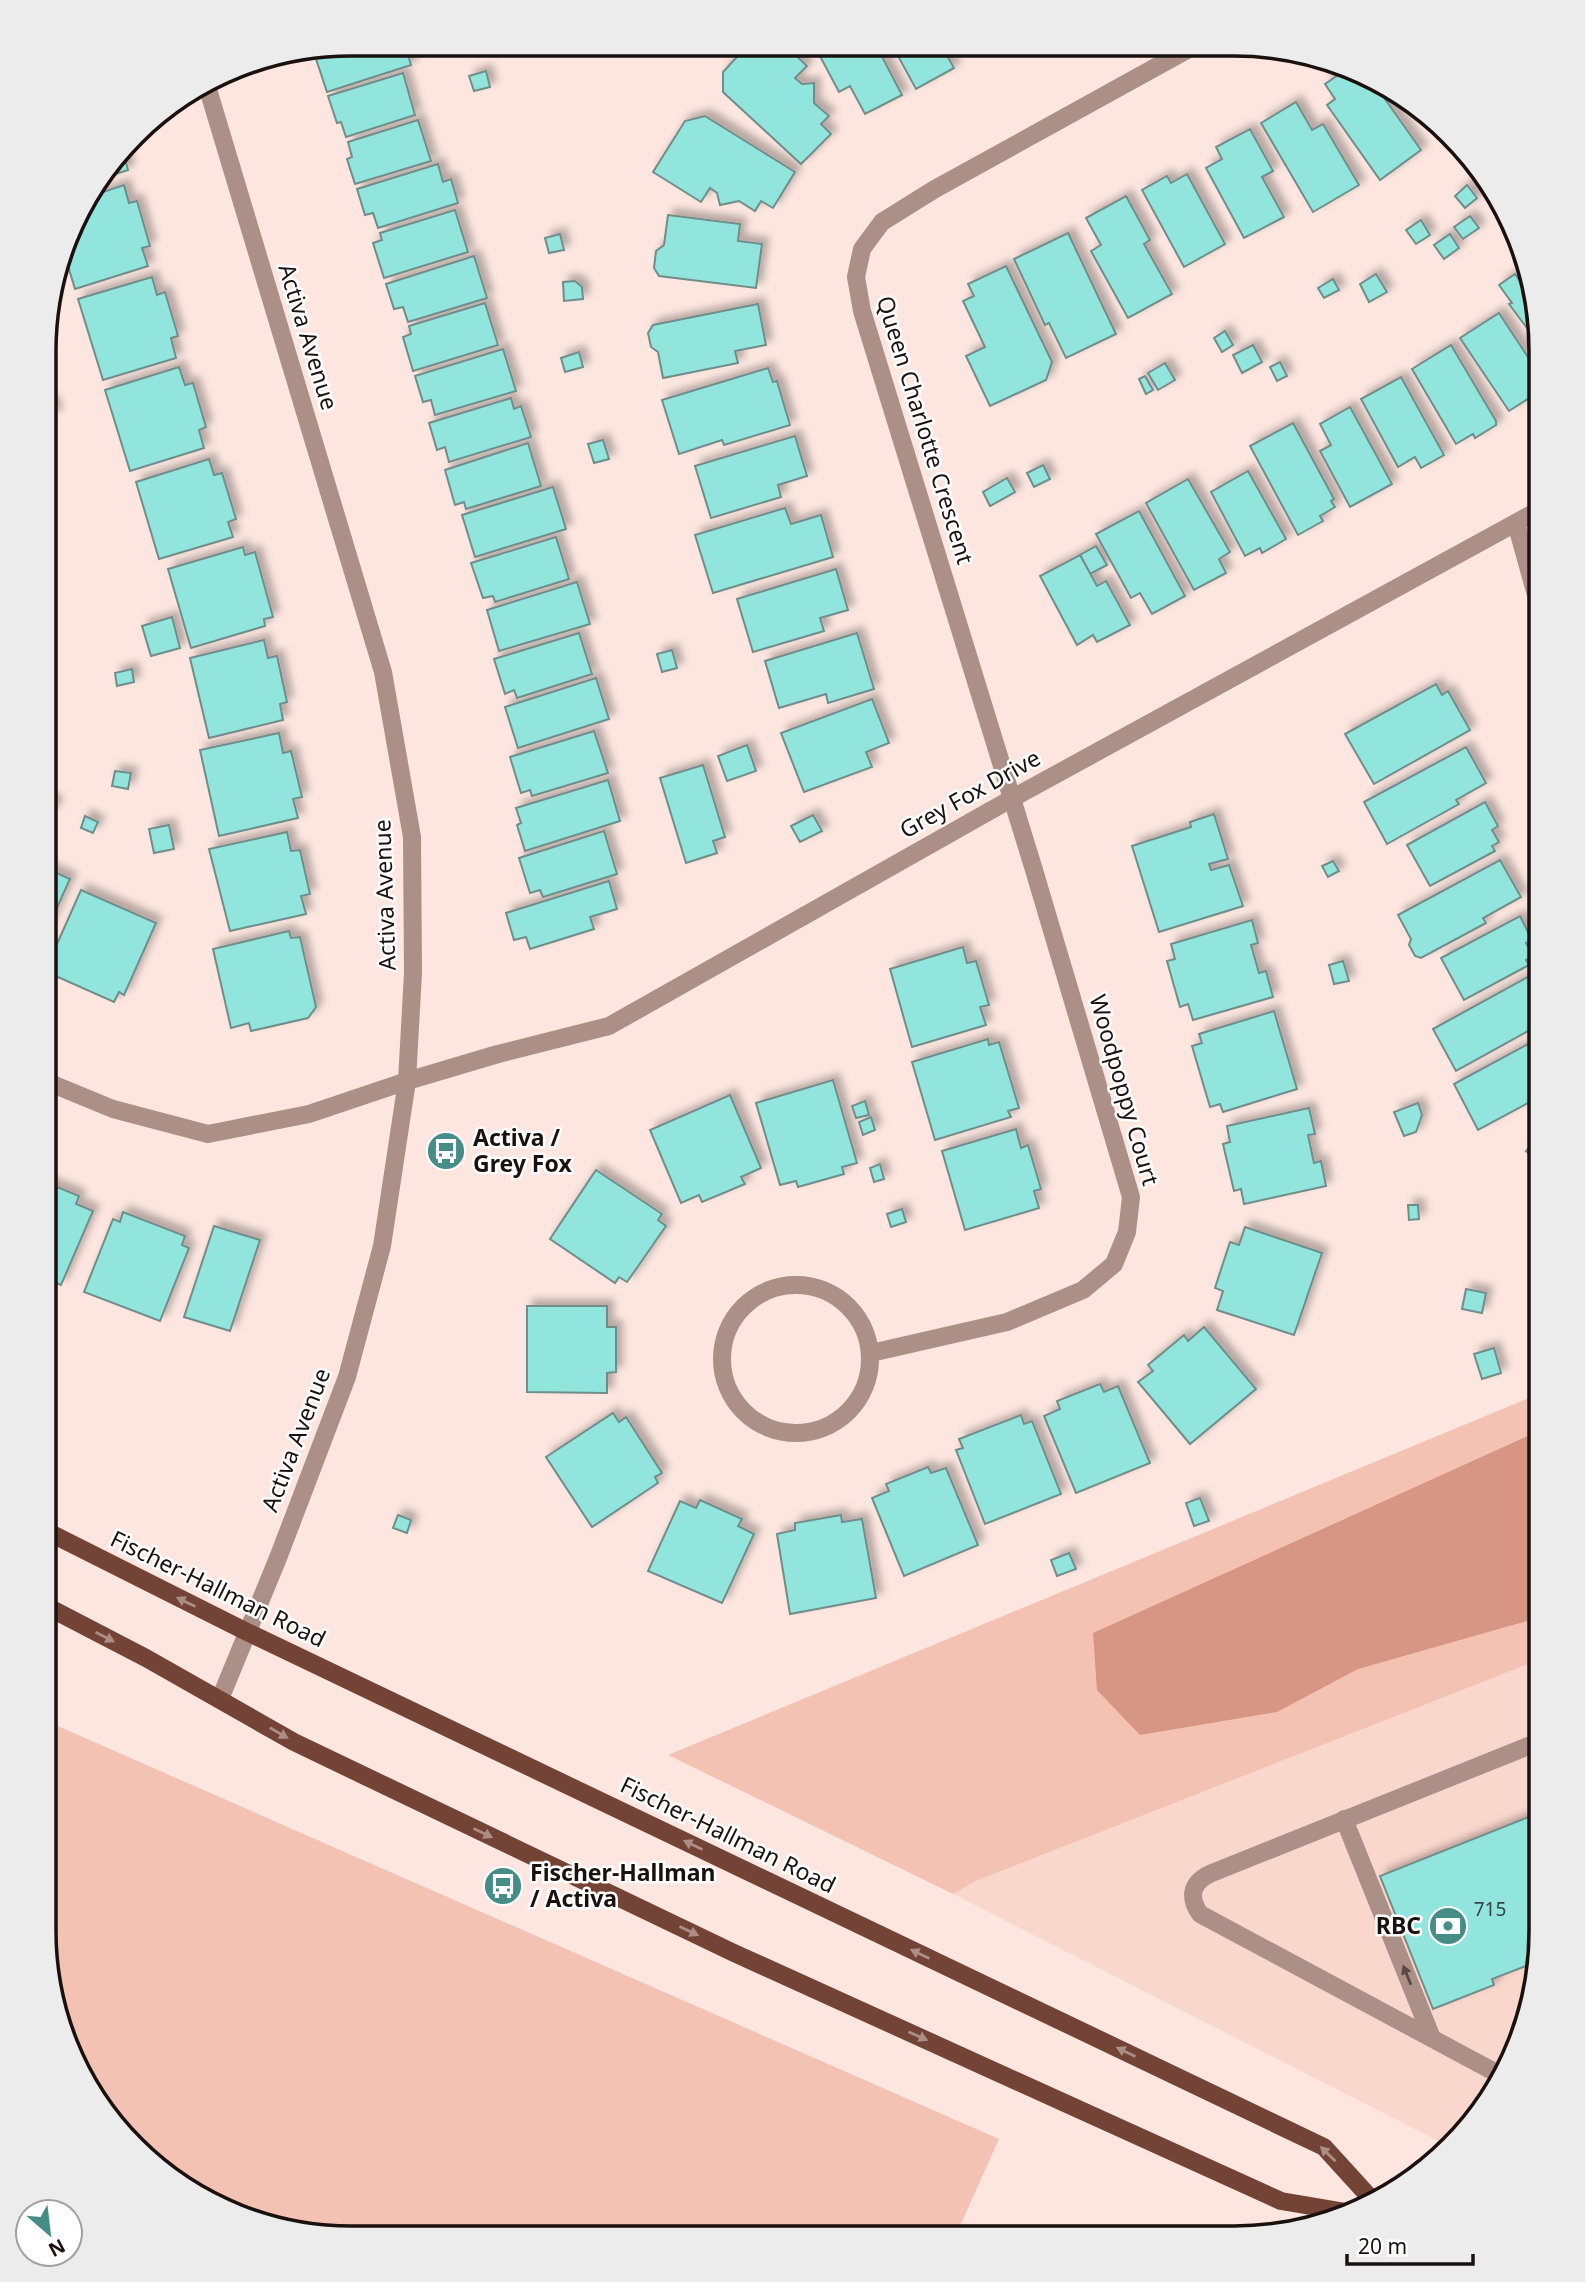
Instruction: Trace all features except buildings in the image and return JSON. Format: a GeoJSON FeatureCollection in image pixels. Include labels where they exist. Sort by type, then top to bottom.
{"type":"FeatureCollection","features":[{"type":"Feature","properties":{"kind":"main road","name":"Fischer-Hallman Road"},"geometry":{"type":"LineString","coordinates":[[56,1536],[247,1632],[1324,2147],[1367,2195]]}},
{"type":"Feature","properties":{"kind":"main road"},"geometry":{"type":"LineString","coordinates":[[56,1611],[220,1699],[294,1742],[734,1953],[1282,2201],[1331,2209]]}},
{"type":"Feature","properties":{"kind":"street","name":"Queen Charlotte Crescent"},"geometry":{"type":"LineString","coordinates":[[1010,799],[862,311],[856,277],[862,249],[882,222],[936,189],[1176,56]]}},
{"type":"Feature","properties":{"kind":"street","name":"Activa Avenue"},"geometry":{"type":"LineString","coordinates":[[209,92],[383,672],[411,837],[413,973],[407,1081],[382,1246],[347,1377],[220,1699]]}},
{"type":"Feature","properties":{"kind":"street","name":"Grey Fox Drive"},"geometry":{"type":"LineString","coordinates":[[56,1086],[113,1109],[208,1134],[309,1114],[498,1054],[609,1026],[1010,799],[1529,516]]}},
{"type":"Feature","properties":{"kind":"street"},"geometry":{"type":"LineString","coordinates":[[1516,523],[1529,570]]}},
{"type":"Feature","properties":{"kind":"street","name":"Woodpoppy Court"},"geometry":{"type":"LineString","coordinates":[[871,1353],[1007,1322],[1083,1290],[1114,1264],[1127,1232],[1131,1197],[1010,799]]}},
{"type":"Feature","properties":{"kind":"street"},"geometry":{"type":"LineString","coordinates":[[792,1284],[821,1288],[844,1301],[864,1328],[871,1353],[869,1373],[860,1397],[843,1416],[813,1432],[787,1432],[764,1426],[743,1411],[727,1388],[721,1362],[726,1335],[738,1312],[767,1290],[792,1284]]}},
{"type":"Feature","properties":{"kind":"street"},"geometry":{"type":"LineString","coordinates":[[1494,2072],[1199,1914],[1193,1897],[1194,1889],[1201,1878],[1529,1746]]}},
{"type":"Feature","properties":{"kind":"street"},"geometry":{"type":"LineString","coordinates":[[1344,1819],[1432,2038]]}},
{"type":"Feature","properties":{"kind":"shaded area"},"geometry":{"type":"Polygon","coordinates":[[[1529,1398],[1529,1664],[976,1881],[953,1894],[668,1755],[1529,1398]]]}},
{"type":"Feature","properties":{"kind":"shaded area"},"geometry":{"type":"Polygon","coordinates":[[[1529,1435],[1529,1620],[1358,1669],[1277,1712],[1140,1735],[1097,1690],[1093,1633],[1529,1435]]]}},
{"type":"Feature","properties":{"kind":"shaded area"},"geometry":{"type":"Polygon","coordinates":[[[1529,1664],[1529,1931],[1523,1989],[1507,2044],[1490,2079],[1468,2111],[1441,2142],[953,1894],[976,1881],[1529,1664]]]}},
{"type":"Feature","properties":{"kind":"shaded area"},"geometry":{"type":"Polygon","coordinates":[[[56,1725],[999,2139],[960,2226],[351,2226],[293,2220],[238,2204],[203,2187],[171,2165],[142,2140],[117,2111],[95,2079],[78,2044],[66,2008],[57,1951],[56,1725]]]}},
{"type":"Feature","properties":{"kind":"place","name":"Activa / Grey Fox"},"geometry":{"type":"Point","coordinates":[446,1151]}},
{"type":"Feature","properties":{"kind":"place","name":"Fischer-Hallman / Activa"},"geometry":{"type":"Point","coordinates":[503,1886]}},
{"type":"Feature","properties":{"kind":"place","name":"RBC"},"geometry":{"type":"Point","coordinates":[1448,1926]}}]}
